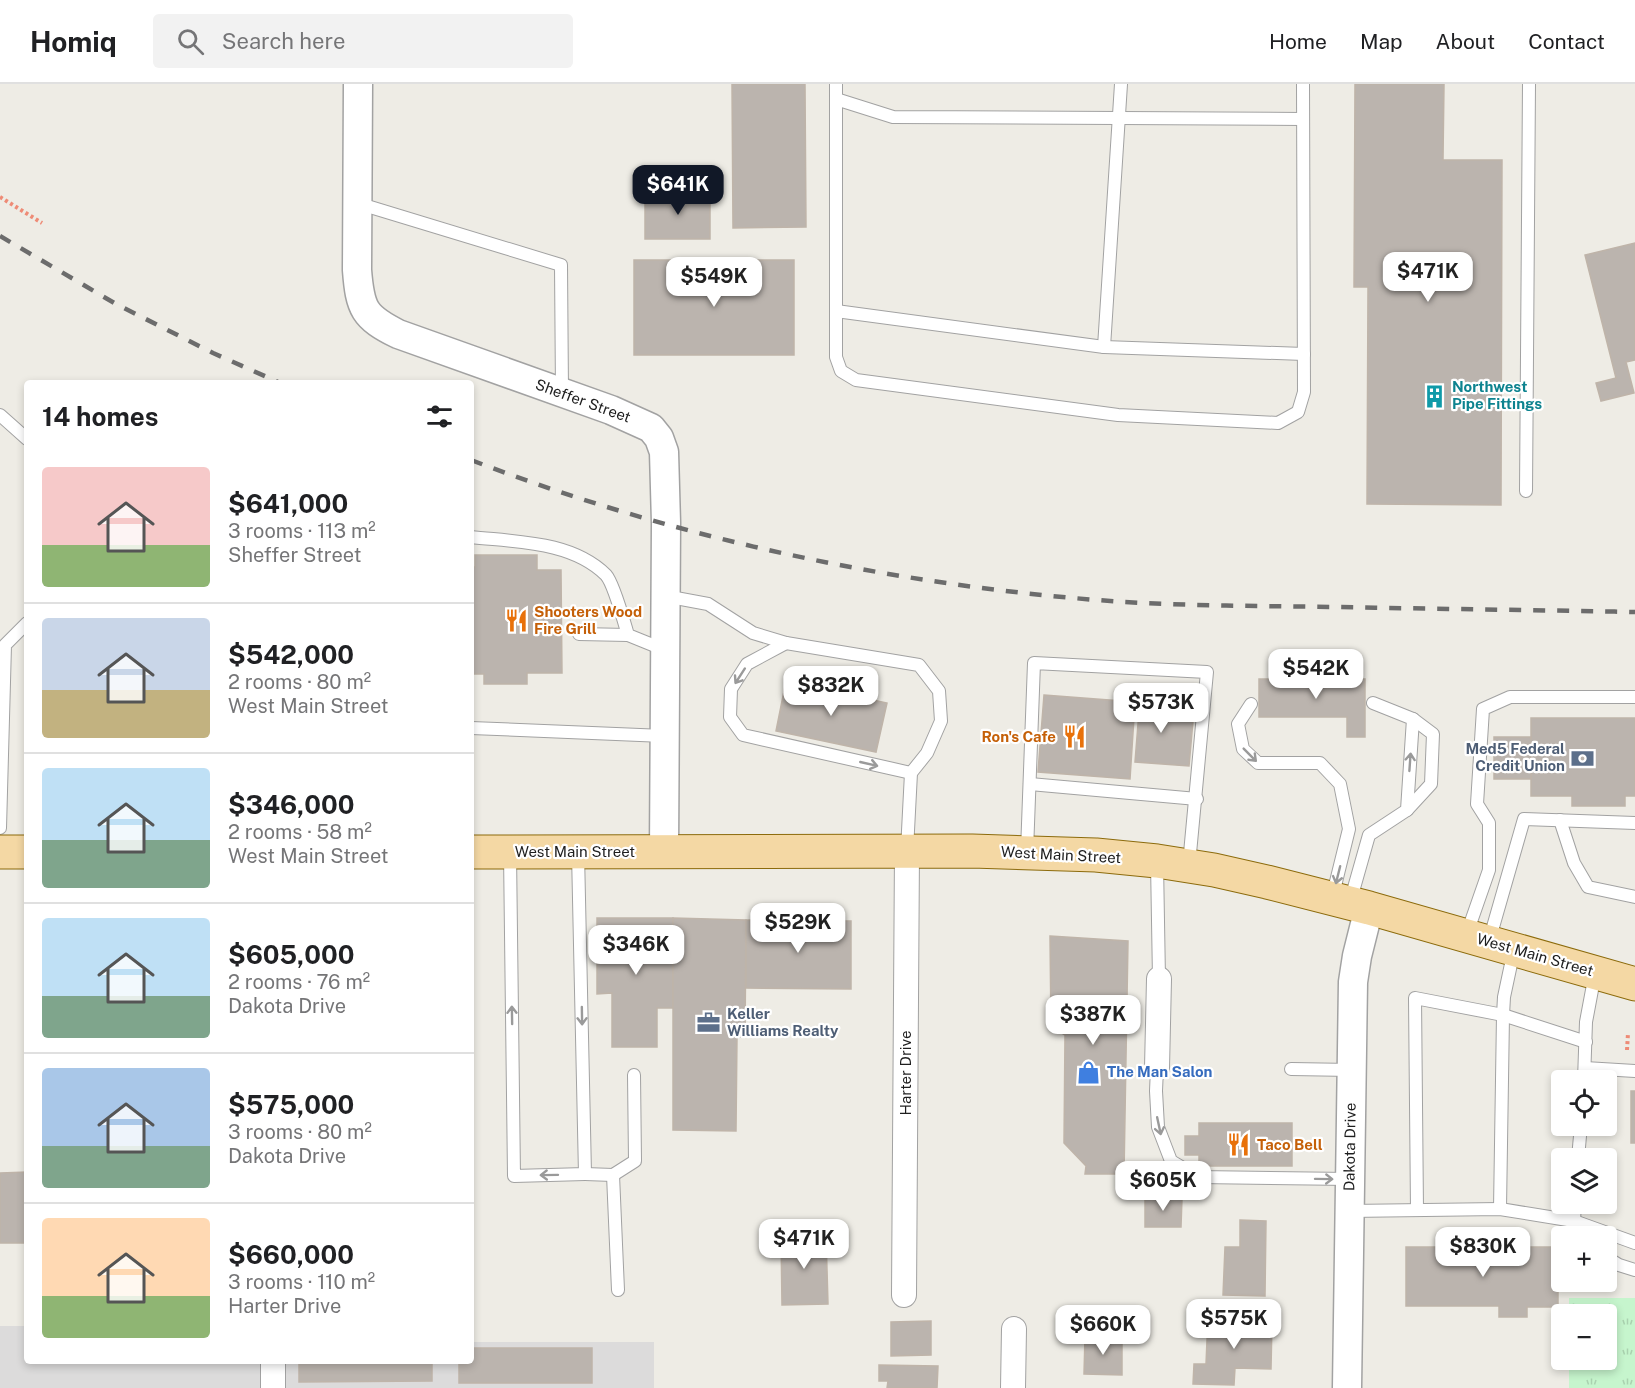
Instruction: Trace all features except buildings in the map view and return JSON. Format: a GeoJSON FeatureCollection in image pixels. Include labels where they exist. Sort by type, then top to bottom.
{"type":"FeatureCollection","features":[{"type":"Feature","properties":{"kind":"main road","name":"West Main Street"},"geometry":{"type":"LineString","coordinates":[[474,852],[907,851],[1096,855],[1157,861],[1267,882],[1350,903],[1635,984]]}},
{"type":"Feature","properties":{"kind":"main road"},"geometry":{"type":"LineString","coordinates":[[0,852],[24,852]]}},
{"type":"Feature","properties":{"kind":"street","name":"Sheffer Street"},"geometry":{"type":"LineString","coordinates":[[358,84],[358,291],[364,309],[377,323],[423,344],[633,419],[651,428],[659,438],[664,452],[665,472],[664,852]]}},
{"type":"Feature","properties":{"kind":"street","name":"Harter Drive"},"geometry":{"type":"LineString","coordinates":[[904,1295],[907,851]]}},
{"type":"Feature","properties":{"kind":"street","name":"Dakota Drive"},"geometry":{"type":"LineString","coordinates":[[1347,1388],[1353,982],[1357,956],[1350,903]]}},
{"type":"Feature","properties":{"kind":"street"},"geometry":{"type":"LineString","coordinates":[[1157,1068],[1159,979]]}},
{"type":"Feature","properties":{"kind":"street"},"geometry":{"type":"LineString","coordinates":[[1014,1329],[1014,1388]]}},
{"type":"Feature","properties":{"kind":"street"},"geometry":{"type":"LineString","coordinates":[[273,1364],[273,1388]]}},
{"type":"Feature","properties":{"kind":"lane"},"geometry":{"type":"LineString","coordinates":[[836,84],[836,357],[841,370],[856,380],[1118,415],[1278,423],[1298,412],[1304,392],[1303,84]]}},
{"type":"Feature","properties":{"kind":"lane"},"geometry":{"type":"LineString","coordinates":[[1104,347],[1121,84]]}},
{"type":"Feature","properties":{"kind":"lane"},"geometry":{"type":"LineString","coordinates":[[1526,491],[1529,84]]}},
{"type":"Feature","properties":{"kind":"lane"},"geometry":{"type":"LineString","coordinates":[[836,99],[893,117],[1303,119]]}},
{"type":"Feature","properties":{"kind":"lane"},"geometry":{"type":"LineString","coordinates":[[357,203],[561,265],[562,393]]}},
{"type":"Feature","properties":{"kind":"lane"},"geometry":{"type":"LineString","coordinates":[[836,311],[1104,347],[1304,354]]}},
{"type":"Feature","properties":{"kind":"lane"},"geometry":{"type":"LineString","coordinates":[[0,415],[24,436]]}},
{"type":"Feature","properties":{"kind":"lane"},"geometry":{"type":"LineString","coordinates":[[474,537],[539,545],[575,553],[607,576],[628,635]]}},
{"type":"Feature","properties":{"kind":"lane"},"geometry":{"type":"LineString","coordinates":[[665,596],[708,604],[753,633],[786,643],[919,665],[939,691],[941,721],[927,753],[910,773],[907,851]]}},
{"type":"Feature","properties":{"kind":"lane"},"geometry":{"type":"LineString","coordinates":[[0,828],[5,645],[24,627]]}},
{"type":"Feature","properties":{"kind":"lane"},"geometry":{"type":"LineString","coordinates":[[579,634],[628,635],[665,650]]}},
{"type":"Feature","properties":{"kind":"lane"},"geometry":{"type":"LineString","coordinates":[[786,643],[747,664],[731,689],[730,717],[743,735],[910,773]]}},
{"type":"Feature","properties":{"kind":"lane"},"geometry":{"type":"LineString","coordinates":[[1027,853],[1034,663],[1207,672],[1189,866]]}},
{"type":"Feature","properties":{"kind":"lane"},"geometry":{"type":"LineString","coordinates":[[1500,1209],[1504,997],[1490,942],[1489,823],[1477,804],[1483,709],[1510,697],[1635,697]]}},
{"type":"Feature","properties":{"kind":"lane"},"geometry":{"type":"LineString","coordinates":[[1350,903],[1369,835],[1407,810],[1431,784],[1433,734],[1413,719],[1373,703]]}},
{"type":"Feature","properties":{"kind":"lane"},"geometry":{"type":"LineString","coordinates":[[1251,704],[1238,724],[1243,749],[1258,763],[1320,763],[1340,784],[1349,829],[1350,903]]}},
{"type":"Feature","properties":{"kind":"lane"},"geometry":{"type":"LineString","coordinates":[[1407,810],[1413,719]]}},
{"type":"Feature","properties":{"kind":"lane"},"geometry":{"type":"LineString","coordinates":[[474,728],[664,736]]}},
{"type":"Feature","properties":{"kind":"lane"},"geometry":{"type":"LineString","coordinates":[[1030,784],[1197,799]]}},
{"type":"Feature","properties":{"kind":"lane"},"geometry":{"type":"LineString","coordinates":[[1490,942],[1524,819],[1635,823]]}},
{"type":"Feature","properties":{"kind":"lane"},"geometry":{"type":"LineString","coordinates":[[1560,820],[1574,863],[1588,887],[1635,897]]}},
{"type":"Feature","properties":{"kind":"lane"},"geometry":{"type":"LineString","coordinates":[[510,852],[514,1176],[613,1175],[635,1161],[634,1076]]}},
{"type":"Feature","properties":{"kind":"lane"},"geometry":{"type":"LineString","coordinates":[[578,852],[585,1174]]}},
{"type":"Feature","properties":{"kind":"lane"},"geometry":{"type":"LineString","coordinates":[[1157,861],[1159,979]]}},
{"type":"Feature","properties":{"kind":"lane"},"geometry":{"type":"LineString","coordinates":[[1584,1070],[1586,1022],[1595,972]]}},
{"type":"Feature","properties":{"kind":"lane"},"geometry":{"type":"LineString","coordinates":[[1417,1210],[1415,998],[1503,1015],[1586,1042]]}},
{"type":"Feature","properties":{"kind":"lane"},"geometry":{"type":"LineString","coordinates":[[1157,1068],[1155,1091],[1158,1127],[1171,1161],[1198,1178],[1350,1179]]}},
{"type":"Feature","properties":{"kind":"lane"},"geometry":{"type":"LineString","coordinates":[[1291,1069],[1352,1070]]}},
{"type":"Feature","properties":{"kind":"lane"},"geometry":{"type":"LineString","coordinates":[[1617,1072],[1635,1071]]}},
{"type":"Feature","properties":{"kind":"lane"},"geometry":{"type":"LineString","coordinates":[[613,1175],[618,1290]]}},
{"type":"Feature","properties":{"kind":"lane"},"geometry":{"type":"LineString","coordinates":[[1349,1211],[1500,1209],[1574,1221],[1635,1243]]}},
{"type":"Feature","properties":{"kind":"lane"},"geometry":{"type":"LineString","coordinates":[[1574,1214],[1576,1226]]}},
{"type":"Feature","properties":{"kind":"lane"},"geometry":{"type":"LineString","coordinates":[[1617,1264],[1635,1270]]}},
{"type":"Feature","properties":{"kind":"path"},"geometry":{"type":"LineString","coordinates":[[0,197],[42,223]]}},
{"type":"Feature","properties":{"kind":"path"},"geometry":{"type":"LineString","coordinates":[[1627,1050],[1628,1033]]}},
{"type":"Feature","properties":{"kind":"shaded area"},"geometry":{"type":"Polygon","coordinates":[[[0,1326],[24,1326],[24,1364],[474,1364],[474,1342],[654,1342],[654,1388],[0,1388],[0,1326]]]}},
{"type":"Feature","properties":{"kind":"green space"},"geometry":{"type":"Polygon","coordinates":[[[1569,1298],[1635,1298],[1635,1388],[1569,1388],[1569,1370],[1617,1370],[1617,1304],[1569,1304],[1569,1298]]]}},
{"type":"Feature","properties":{"kind":"railway"},"geometry":{"type":"LineString","coordinates":[[0,236],[116,304],[213,353],[274,380]]}},
{"type":"Feature","properties":{"kind":"railway"},"geometry":{"type":"LineString","coordinates":[[474,461],[630,514],[711,536],[875,572],[958,585],[1124,602],[1231,606],[1635,612]]}},
{"type":"Feature","properties":{"kind":"place","name":"Northwest Pipe Fittings"},"geometry":{"type":"Point","coordinates":[1434,396]}},
{"type":"Feature","properties":{"kind":"place","name":"Shooters Wood Fire Grill"},"geometry":{"type":"Point","coordinates":[516,621]}},
{"type":"Feature","properties":{"kind":"place","name":"Ron's Cafe"},"geometry":{"type":"Point","coordinates":[1074,737]}},
{"type":"Feature","properties":{"kind":"place","name":"Med5 Federal Credit Union"},"geometry":{"type":"Point","coordinates":[1583,758]}},
{"type":"Feature","properties":{"kind":"place","name":"Keller Williams Realty"},"geometry":{"type":"Point","coordinates":[709,1023]}},
{"type":"Feature","properties":{"kind":"place","name":"The Man Salon"},"geometry":{"type":"Point","coordinates":[1089,1072]}},
{"type":"Feature","properties":{"kind":"place","name":"Taco Bell"},"geometry":{"type":"Point","coordinates":[1239,1145]}}]}
